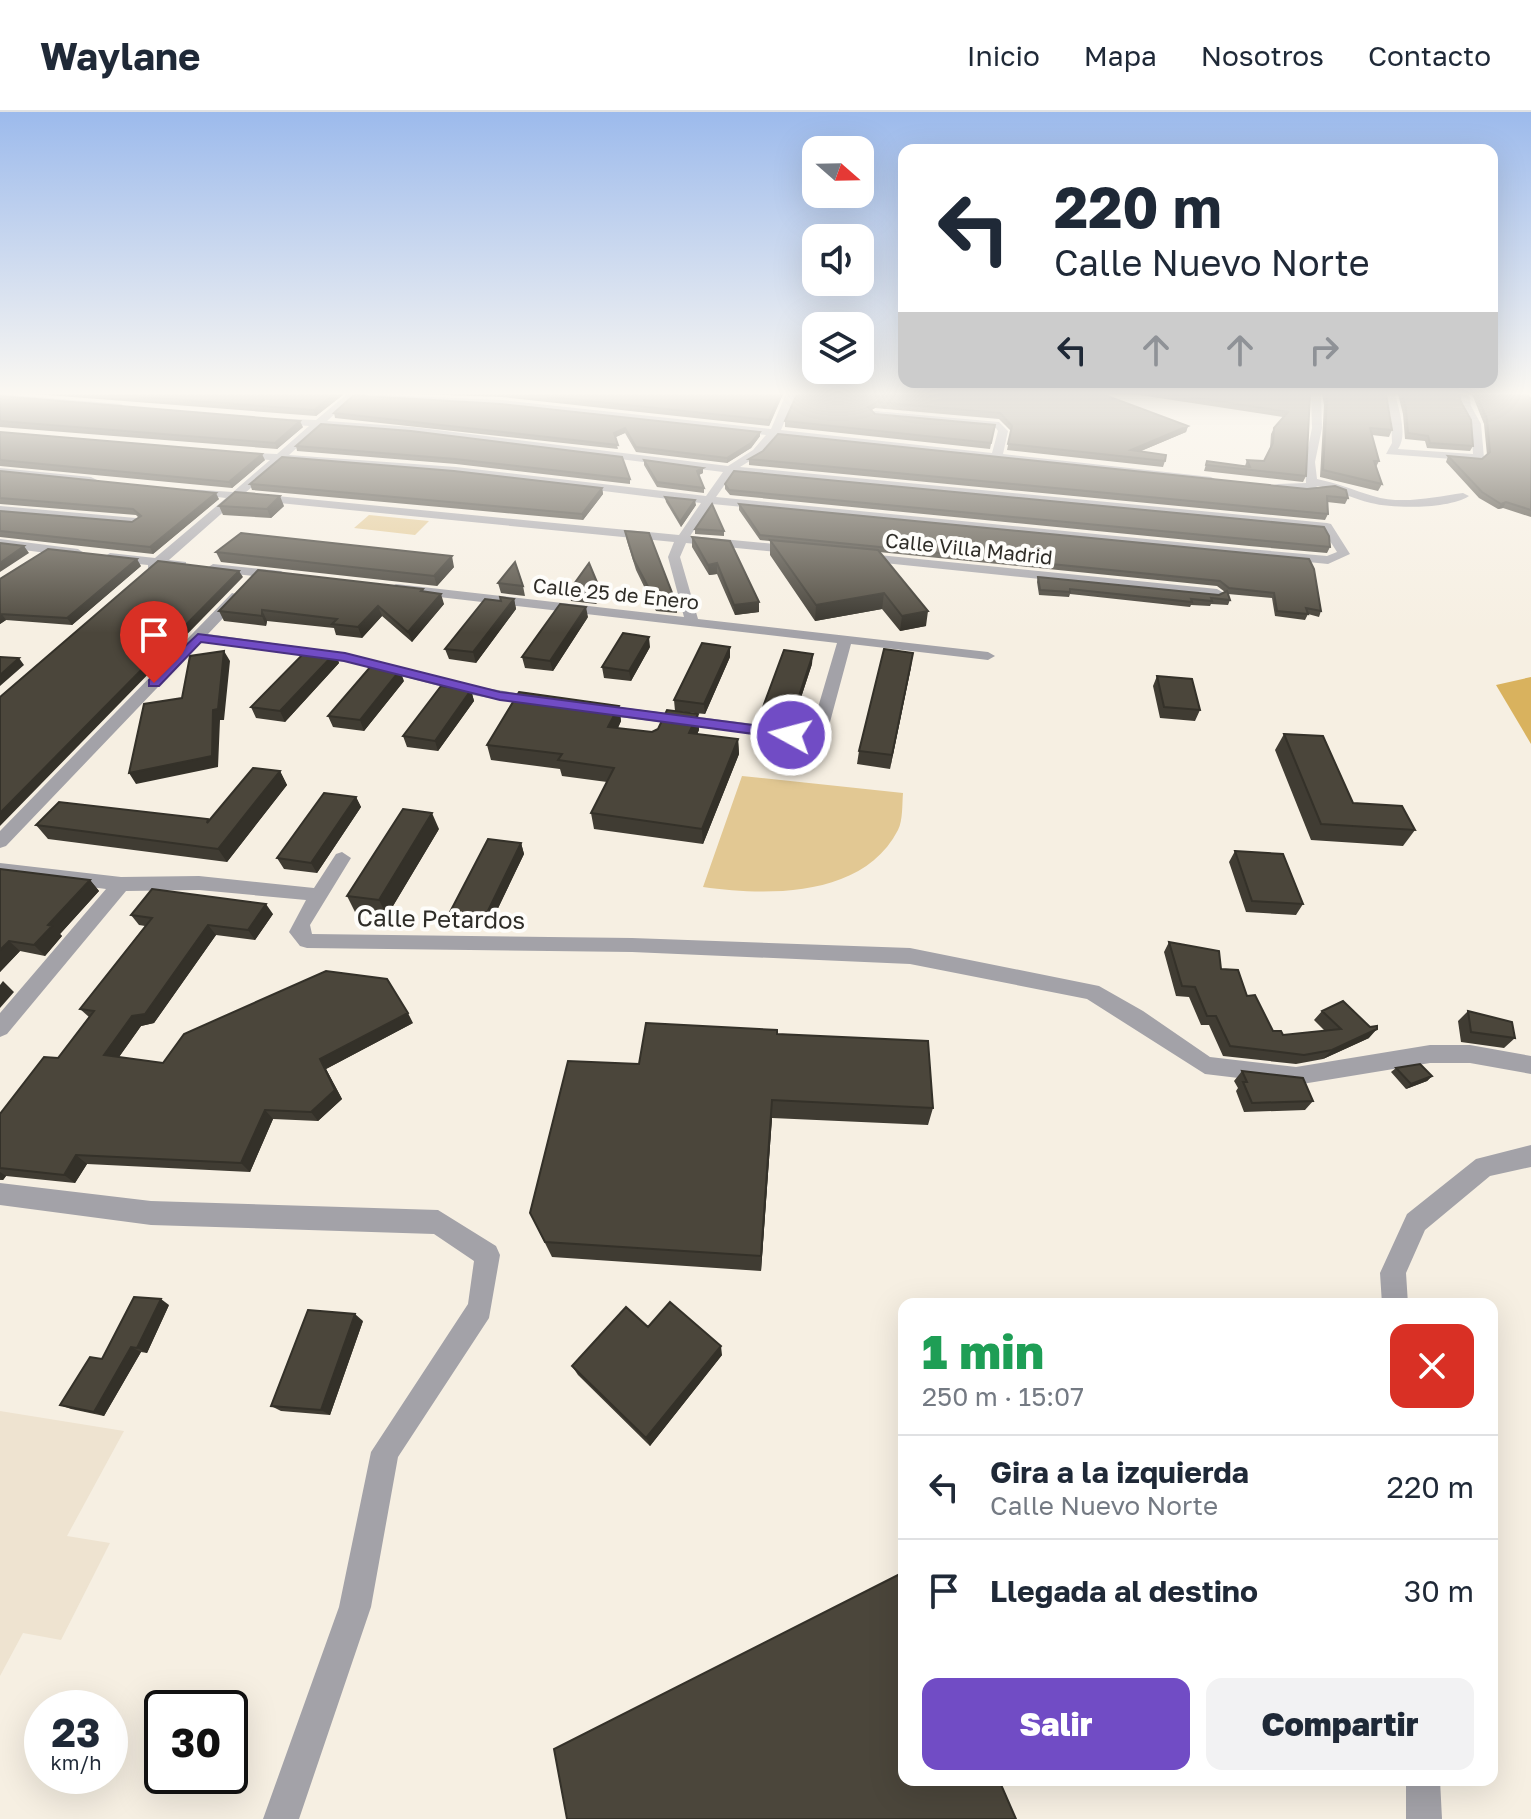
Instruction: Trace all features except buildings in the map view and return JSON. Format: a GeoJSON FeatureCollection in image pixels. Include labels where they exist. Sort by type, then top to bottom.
{"type":"FeatureCollection","features":[{"type":"Feature","properties":{"kind":"street"},"geometry":{"type":"LineString","coordinates":[[26,474],[109,482]]}},
{"type":"Feature","properties":{"kind":"street"},"geometry":{"type":"LineString","coordinates":[[152,567],[259,474]]}},
{"type":"Feature","properties":{"kind":"street"},"geometry":{"type":"LineString","coordinates":[[487,474],[707,500],[1328,560],[1344,554],[1327,527],[778,474]]}},
{"type":"Feature","properties":{"kind":"street"},"geometry":{"type":"LineString","coordinates":[[692,621],[674,557],[682,538],[727,474]]}},
{"type":"Feature","properties":{"kind":"street"},"geometry":{"type":"LineString","coordinates":[[1155,474],[1226,482]]}},
{"type":"Feature","properties":{"kind":"street"},"geometry":{"type":"LineString","coordinates":[[1310,474],[1310,485]]}},
{"type":"Feature","properties":{"kind":"street"},"geometry":{"type":"LineString","coordinates":[[1271,487],[1343,487],[1363,499],[1414,504],[1463,496]]}},
{"type":"Feature","properties":{"kind":"street"},"geometry":{"type":"LineString","coordinates":[[172,489],[815,552]]}},
{"type":"Feature","properties":{"kind":"street"},"geometry":{"type":"LineString","coordinates":[[0,510],[136,522]]}},
{"type":"Feature","properties":{"kind":"street"},"geometry":{"type":"LineString","coordinates":[[0,543],[152,567],[289,576]]}},
{"type":"Feature","properties":{"kind":"street"},"geometry":{"type":"LineString","coordinates":[[24,566],[48,549]]}},
{"type":"Feature","properties":{"kind":"street","name":"Calle Villa Madrid"},"geometry":{"type":"LineString","coordinates":[[846,556],[1217,593]]}},
{"type":"Feature","properties":{"kind":"street"},"geometry":{"type":"LineString","coordinates":[[0,842],[259,573]]}},
{"type":"Feature","properties":{"kind":"street","name":"Calle 25 de Enero"},"geometry":{"type":"LineString","coordinates":[[380,587],[988,656]]}},
{"type":"Feature","properties":{"kind":"street"},"geometry":{"type":"LineString","coordinates":[[198,637],[345,657],[473,690],[552,704]]}},
{"type":"Feature","properties":{"kind":"street"},"geometry":{"type":"LineString","coordinates":[[584,708],[804,735],[816,730],[822,722],[845,639]]}},
{"type":"Feature","properties":{"kind":"street"},"geometry":{"type":"LineString","coordinates":[[0,869],[121,884],[199,883],[319,895],[342,858]]}},
{"type":"Feature","properties":{"kind":"street"},"geometry":{"type":"LineString","coordinates":[[0,1028],[121,884]]}},
{"type":"Feature","properties":{"kind":"street","name":"Calle Petardos"},"geometry":{"type":"LineString","coordinates":[[319,895],[299,932],[307,941],[632,945],[910,956],[1092,992],[1205,1065],[1277,1075],[1317,1074],[1430,1054],[1470,1054],[1531,1065]]}},
{"type":"Feature","properties":{"kind":"street"},"geometry":{"type":"LineString","coordinates":[[1395,1298],[1393,1273],[1416,1222],[1484,1167],[1531,1156]]}},
{"type":"Feature","properties":{"kind":"street"},"geometry":{"type":"LineString","coordinates":[[0,1194],[151,1213],[438,1222],[487,1255],[480,1309],[385,1452],[355,1607],[281,1819]]}},
{"type":"Feature","properties":{"kind":"street"},"geometry":{"type":"LineString","coordinates":[[1423,1786],[1424,1819]]}},
{"type":"Feature","properties":{"kind":"shaded area"},"geometry":{"type":"Polygon","coordinates":[[[369,515],[429,521],[415,535],[354,528],[369,515]]]}},
{"type":"Feature","properties":{"kind":"shaded area"},"geometry":{"type":"Polygon","coordinates":[[[1531,677],[1531,744],[1496,685],[1531,677]]]}},
{"type":"Feature","properties":{"kind":"shaded area"},"geometry":{"type":"Polygon","coordinates":[[[742,776],[903,793],[900,826],[882,852],[862,869],[838,880],[784,891],[703,887],[742,776]]]}},
{"type":"Feature","properties":{"kind":"shaded area"},"geometry":{"type":"Polygon","coordinates":[[[0,1411],[124,1431],[67,1536],[110,1543],[61,1640],[23,1633],[0,1676],[0,1411]]]}},
{"type":"Feature","properties":{"kind":"route"},"geometry":{"type":"LineString","coordinates":[[154,683],[198,637],[345,657],[500,696],[791,735]]}}]}
